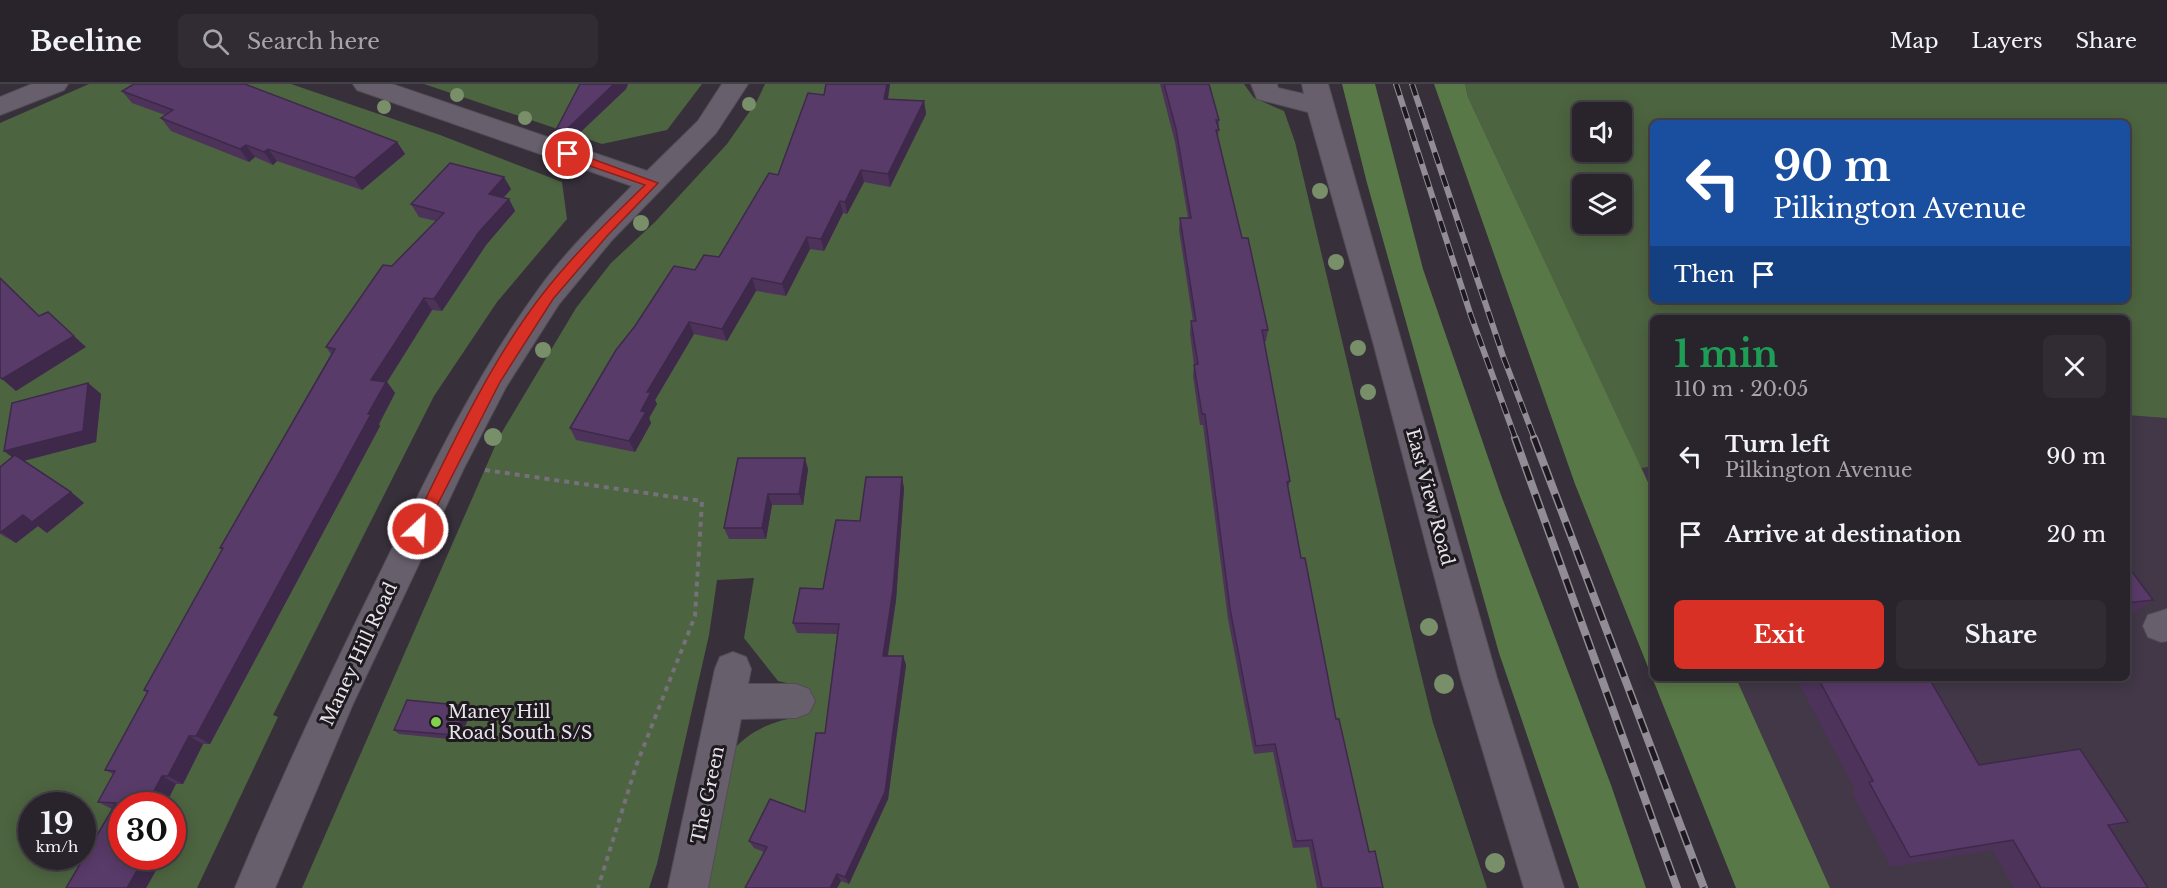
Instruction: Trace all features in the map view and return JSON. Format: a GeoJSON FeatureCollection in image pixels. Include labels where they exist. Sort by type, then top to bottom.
{"type":"FeatureCollection","features":[{"type":"Feature","properties":{"kind":"street"},"geometry":{"type":"LineString","coordinates":[[0,107],[55,84]]}},
{"type":"Feature","properties":{"kind":"street"},"geometry":{"type":"LineString","coordinates":[[366,84],[653,183]]}},
{"type":"Feature","properties":{"kind":"street","name":"Maney Hill Road"},"geometry":{"type":"LineString","coordinates":[[255,888],[336,700],[449,465],[495,379],[549,296],[603,233],[707,127],[735,84]]}},
{"type":"Feature","properties":{"kind":"street","name":"East View Road"},"geometry":{"type":"LineString","coordinates":[[1264,84],[1266,93],[1317,95],[1388,342],[1479,678],[1544,888]]}},
{"type":"Feature","properties":{"kind":"street","name":"The Green"},"geometry":{"type":"LineString","coordinates":[[688,888],[730,686],[796,700]]}},
{"type":"Feature","properties":{"kind":"path"},"geometry":{"type":"LineString","coordinates":[[449,465],[702,501],[695,616],[636,766],[598,888]]}},
{"type":"Feature","properties":{"kind":"shaded area"},"geometry":{"type":"Polygon","coordinates":[[[1465,84],[2167,84],[2167,888],[1830,888],[1737,681],[2130,681],[2130,315],[1650,315],[1650,487],[1468,97],[1465,84]]]}},
{"type":"Feature","properties":{"kind":"green space"},"geometry":{"type":"Polygon","coordinates":[[[89,84],[291,84],[440,135],[562,182],[567,219],[497,302],[434,396],[273,715],[278,717],[197,888],[0,888],[0,123],[89,84]]]}},
{"type":"Feature","properties":{"kind":"green space"},"geometry":{"type":"Polygon","coordinates":[[[424,84],[702,84],[667,130],[602,144],[424,84]]]}},
{"type":"Feature","properties":{"kind":"green space"},"geometry":{"type":"Polygon","coordinates":[[[765,84],[1244,84],[1254,98],[1284,111],[1295,142],[1433,723],[1487,888],[706,888],[732,751],[747,737],[764,727],[801,716],[805,687],[778,681],[744,638],[754,578],[717,580],[709,635],[657,864],[649,888],[302,888],[499,437],[576,308],[611,263],[655,222],[727,144],[757,101],[765,84]]]}},
{"type":"Feature","properties":{"kind":"green space"},"geometry":{"type":"Polygon","coordinates":[[[1342,84],[1375,84],[1423,269],[1501,495],[1611,785],[1646,888],[1579,888],[1499,653],[1367,183],[1342,84]]]}},
{"type":"Feature","properties":{"kind":"green space"},"geometry":{"type":"Polygon","coordinates":[[[1434,84],[1465,84],[1468,97],[1650,487],[1650,672],[1575,484],[1434,84]]]}},
{"type":"Feature","properties":{"kind":"green space"},"geometry":{"type":"Polygon","coordinates":[[[1465,84],[2167,84],[2167,418],[2130,415],[2130,315],[1650,315],[1650,466],[1641,468],[1468,97],[1465,84]]]}},
{"type":"Feature","properties":{"kind":"green space"},"geometry":{"type":"Polygon","coordinates":[[[1654,681],[1737,681],[1830,888],[1736,888],[1654,681]]]}},
{"type":"Feature","properties":{"kind":"building"},"geometry":{"type":"Polygon","coordinates":[[[134,84],[245,84],[397,142],[354,178],[268,149],[264,152],[246,145],[240,149],[161,118],[173,110],[122,91],[134,84]]]}},
{"type":"Feature","properties":{"kind":"building"},"geometry":{"type":"Polygon","coordinates":[[[580,84],[614,84],[565,131],[557,128],[580,84]]]}},
{"type":"Feature","properties":{"kind":"building"},"geometry":{"type":"Polygon","coordinates":[[[826,84],[887,84],[884,99],[924,101],[888,174],[861,170],[845,202],[840,201],[821,239],[807,237],[782,284],[752,278],[722,329],[689,322],[647,392],[651,392],[641,411],[646,412],[629,441],[570,428],[616,350],[635,326],[674,266],[695,270],[704,255],[719,257],[769,173],[778,175],[808,93],[824,95],[826,84]]]}},
{"type":"Feature","properties":{"kind":"building"},"geometry":{"type":"Polygon","coordinates":[[[1164,84],[1209,84],[1219,120],[1216,120],[1219,130],[1216,130],[1242,238],[1248,238],[1268,330],[1262,330],[1290,481],[1287,482],[1301,558],[1305,558],[1336,719],[1339,719],[1369,852],[1375,851],[1383,888],[1322,888],[1312,840],[1296,841],[1275,744],[1256,746],[1230,609],[1205,414],[1202,414],[1194,365],[1198,364],[1191,321],[1196,321],[1180,218],[1191,218],[1176,129],[1164,84]]]}},
{"type":"Feature","properties":{"kind":"building"},"geometry":{"type":"Polygon","coordinates":[[[450,163],[504,177],[489,194],[509,199],[479,232],[434,299],[424,298],[371,380],[386,382],[368,414],[371,414],[196,736],[189,736],[168,776],[162,776],[153,792],[108,792],[108,803],[98,802],[115,771],[105,770],[148,691],[144,690],[223,548],[220,548],[335,349],[326,347],[383,265],[392,266],[444,213],[411,204],[450,163]]]}},
{"type":"Feature","properties":{"kind":"building"},"geometry":{"type":"Polygon","coordinates":[[[0,278],[39,316],[48,312],[74,336],[2,379],[0,377],[0,278]]]}},
{"type":"Feature","properties":{"kind":"building"},"geometry":{"type":"Polygon","coordinates":[[[88,383],[83,431],[4,451],[12,403],[88,383]]]}},
{"type":"Feature","properties":{"kind":"building"},"geometry":{"type":"Polygon","coordinates":[[[15,455],[71,492],[32,522],[23,515],[0,532],[0,467],[15,455]]]}},
{"type":"Feature","properties":{"kind":"building"},"geometry":{"type":"Polygon","coordinates":[[[738,458],[805,458],[799,494],[768,494],[762,528],[724,528],[738,458]]]}},
{"type":"Feature","properties":{"kind":"building"},"geometry":{"type":"Polygon","coordinates":[[[866,477],[902,477],[893,590],[883,656],[903,656],[885,792],[845,877],[837,874],[830,888],[745,888],[767,847],[749,841],[770,799],[805,812],[816,733],[825,733],[839,624],[793,623],[800,588],[823,589],[836,520],[860,521],[866,477]]]}},
{"type":"Feature","properties":{"kind":"building"},"geometry":{"type":"Polygon","coordinates":[[[2130,569],[2153,600],[2130,603],[2130,569]]]}},
{"type":"Feature","properties":{"kind":"building"},"geometry":{"type":"Polygon","coordinates":[[[1820,681],[1931,681],[1979,765],[2080,749],[2128,822],[2108,825],[2148,888],[2041,888],[2013,840],[1910,857],[1869,782],[1873,781],[1820,681]]]}},
{"type":"Feature","properties":{"kind":"building","name":"Maney Hill Road South S/S"},"geometry":{"type":"Polygon","coordinates":[[[407,700],[467,706],[454,735],[394,730],[407,700]]]}},
{"type":"Feature","properties":{"kind":"building"},"geometry":{"type":"Polygon","coordinates":[[[108,817],[108,870],[137,870],[127,888],[66,888],[77,870],[96,870],[96,837],[108,817]]]}},
{"type":"Feature","properties":{"kind":"railway"},"geometry":{"type":"LineString","coordinates":[[1396,84],[1471,316],[1516,440]]}},
{"type":"Feature","properties":{"kind":"railway"},"geometry":{"type":"LineString","coordinates":[[1412,84],[1503,356],[1535,440]]}},
{"type":"Feature","properties":{"kind":"railway"},"geometry":{"type":"LineString","coordinates":[[1515,438],[1677,888]]}},
{"type":"Feature","properties":{"kind":"railway"},"geometry":{"type":"LineString","coordinates":[[1534,438],[1704,888]]}},
{"type":"Feature","properties":{"kind":"place","name":"Maney Hill Road South S/S"},"geometry":{"type":"Point","coordinates":[436,722]}},
{"type":"Feature","properties":{"kind":"route"},"geometry":{"type":"LineString","coordinates":[[418,529],[495,379],[549,296],[603,233],[653,183],[568,154]]}}]}
